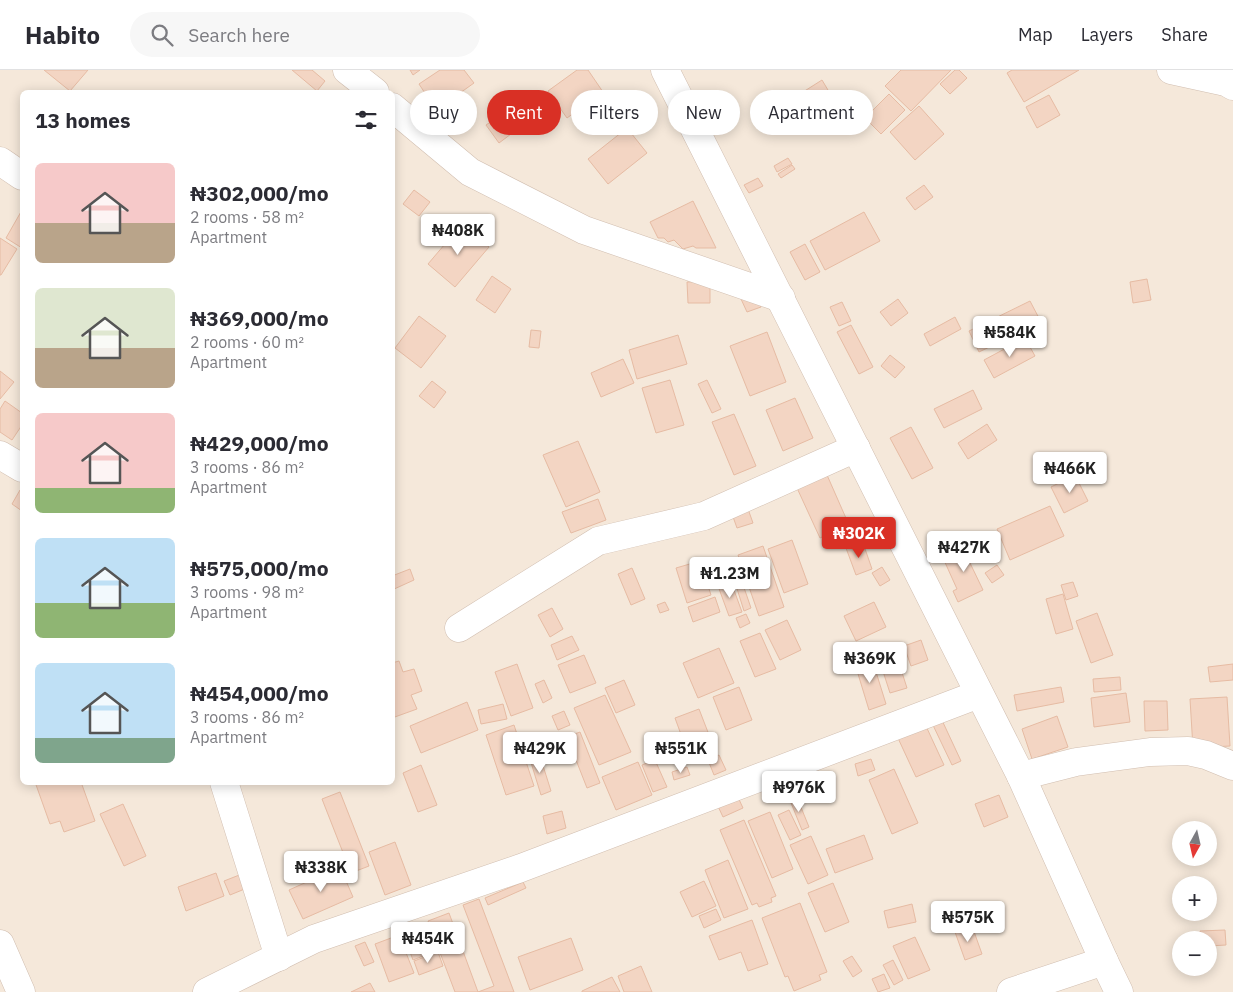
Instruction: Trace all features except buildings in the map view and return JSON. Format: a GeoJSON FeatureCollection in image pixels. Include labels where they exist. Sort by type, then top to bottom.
{"type":"FeatureCollection","features":[{"type":"Feature","properties":{"kind":"street"},"geometry":{"type":"LineString","coordinates":[[348,70],[372,90]]}},
{"type":"Feature","properties":{"kind":"street"},"geometry":{"type":"LineString","coordinates":[[666,70],[1021,776],[1119,992]]}},
{"type":"Feature","properties":{"kind":"street"},"geometry":{"type":"LineString","coordinates":[[1171,70],[1226,82],[1233,86]]}},
{"type":"Feature","properties":{"kind":"street"},"geometry":{"type":"LineString","coordinates":[[395,110],[470,172],[584,230],[781,298]]}},
{"type":"Feature","properties":{"kind":"street"},"geometry":{"type":"LineString","coordinates":[[0,162],[20,175]]}},
{"type":"Feature","properties":{"kind":"street"},"geometry":{"type":"LineString","coordinates":[[459,628],[598,541],[704,516],[856,448]]}},
{"type":"Feature","properties":{"kind":"street"},"geometry":{"type":"LineString","coordinates":[[0,455],[20,467]]}},
{"type":"Feature","properties":{"kind":"street"},"geometry":{"type":"LineString","coordinates":[[207,992],[314,939],[521,868],[980,694]]}},
{"type":"Feature","properties":{"kind":"street"},"geometry":{"type":"LineString","coordinates":[[1021,776],[1076,762],[1150,752],[1188,751],[1206,755],[1233,766]]}},
{"type":"Feature","properties":{"kind":"street"},"geometry":{"type":"LineString","coordinates":[[225,785],[279,957]]}},
{"type":"Feature","properties":{"kind":"street"},"geometry":{"type":"LineString","coordinates":[[0,944],[21,992]]}},
{"type":"Feature","properties":{"kind":"street"},"geometry":{"type":"LineString","coordinates":[[1011,992],[1104,961]]}},
{"type":"Feature","properties":{"kind":"shaded area"},"geometry":{"type":"Polygon","coordinates":[[[0,70],[1233,70],[1233,992],[0,992],[0,70]]]}}]}
